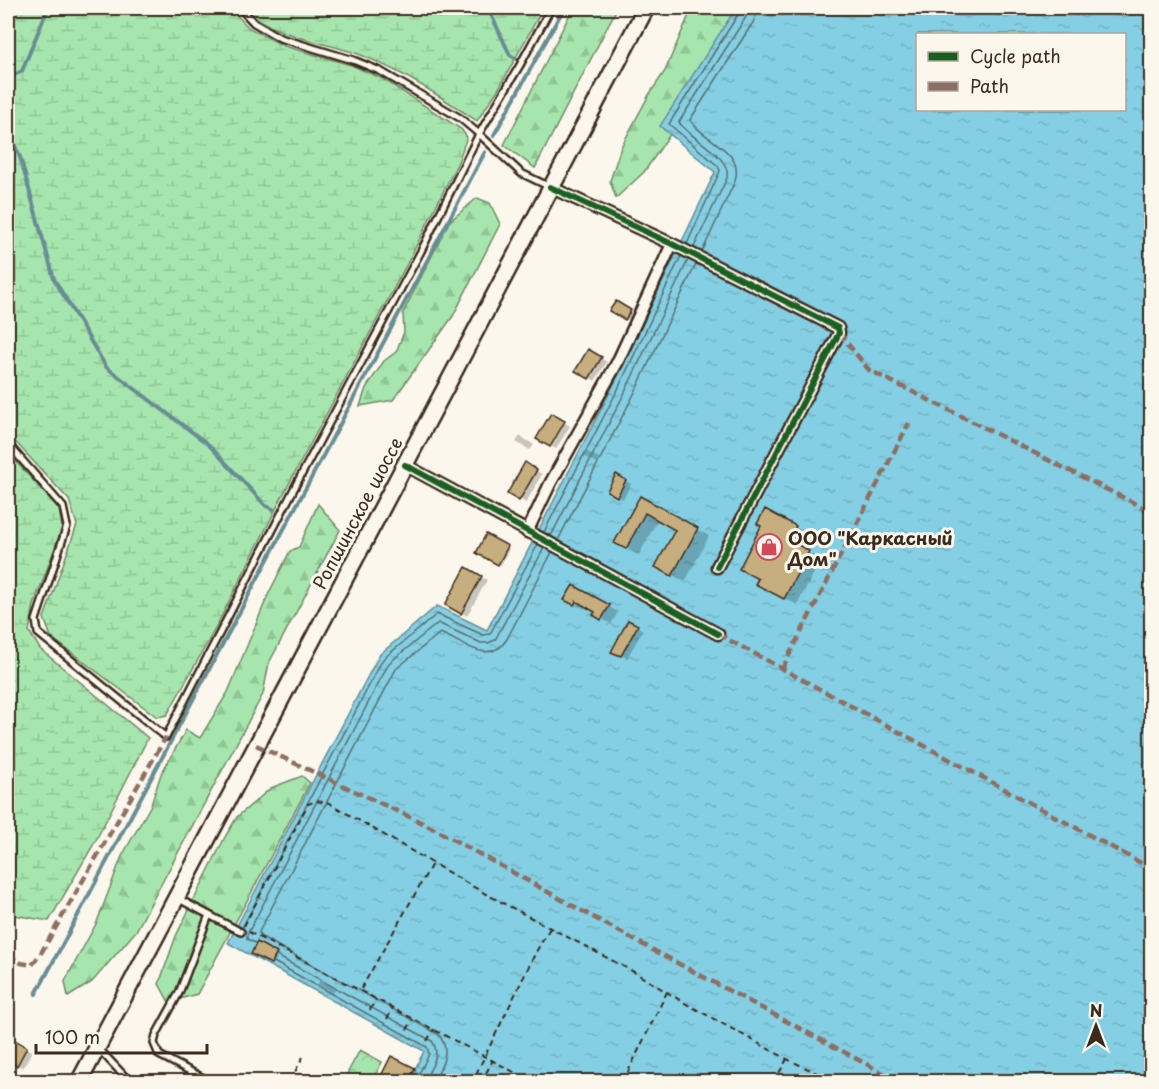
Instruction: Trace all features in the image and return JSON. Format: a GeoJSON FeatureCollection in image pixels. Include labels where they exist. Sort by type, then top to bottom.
{"type":"FeatureCollection","features":[{"type":"Feature","properties":{"kind":"main road","name":"Ропшинское шоссе"},"geometry":{"type":"LineString","coordinates":[[79,1082],[646,8]]}},
{"type":"Feature","properties":{"kind":"street"},"geometry":{"type":"LineString","coordinates":[[550,187],[672,244],[838,328],[839,333],[717,567]]}},
{"type":"Feature","properties":{"kind":"street"},"geometry":{"type":"LineString","coordinates":[[527,532],[550,484],[617,363],[672,244]]}},
{"type":"Feature","properties":{"kind":"street"},"geometry":{"type":"LineString","coordinates":[[405,465],[718,634]]}},
{"type":"Feature","properties":{"kind":"street"},"geometry":{"type":"LineString","coordinates":[[8,1078],[15,1082]]}},
{"type":"Feature","properties":{"kind":"lane"},"geometry":{"type":"LineString","coordinates":[[240,8],[254,23],[280,38],[353,60],[380,71],[460,118],[521,173],[550,187]]}},
{"type":"Feature","properties":{"kind":"lane"},"geometry":{"type":"LineString","coordinates":[[8,444],[63,507],[67,526],[36,620],[38,633],[166,736],[298,481],[421,251],[479,134],[551,8]]}},
{"type":"Feature","properties":{"kind":"lane"},"geometry":{"type":"LineString","coordinates":[[177,897],[241,932]]}},
{"type":"Feature","properties":{"kind":"lane"},"geometry":{"type":"LineString","coordinates":[[209,915],[179,993],[156,1035],[155,1049],[159,1055],[211,1082]]}},
{"type":"Feature","properties":{"kind":"lane"},"geometry":{"type":"LineString","coordinates":[[99,1042],[130,1082]]}},
{"type":"Feature","properties":{"kind":"path"},"geometry":{"type":"LineString","coordinates":[[533,1082],[251,933],[241,932],[308,804],[316,801],[329,803],[432,864],[633,972],[788,1059],[836,1082]]}},
{"type":"Feature","properties":{"kind":"path"},"geometry":{"type":"LineString","coordinates":[[360,990],[432,864]]}},
{"type":"Feature","properties":{"kind":"path"},"geometry":{"type":"LineString","coordinates":[[476,1074],[550,928]]}},
{"type":"Feature","properties":{"kind":"path"},"geometry":{"type":"LineString","coordinates":[[623,1082],[667,992]]}},
{"type":"Feature","properties":{"kind":"path"},"geometry":{"type":"LineString","coordinates":[[370,1010],[376,1000]]}},
{"type":"Feature","properties":{"kind":"path"},"geometry":{"type":"LineString","coordinates":[[387,1019],[392,1009]]}},
{"type":"Feature","properties":{"kind":"path"},"geometry":{"type":"LineString","coordinates":[[407,1030],[412,1020]]}},
{"type":"Feature","properties":{"kind":"path"},"geometry":{"type":"LineString","coordinates":[[428,1041],[434,1029]]}},
{"type":"Feature","properties":{"kind":"path"},"geometry":{"type":"LineString","coordinates":[[303,1057],[295,1072],[313,1082]]}},
{"type":"Feature","properties":{"kind":"path"},"geometry":{"type":"LineString","coordinates":[[774,1082],[788,1059]]}},
{"type":"Feature","properties":{"kind":"path"},"geometry":{"type":"LineString","coordinates":[[486,1073],[493,1060]]}},
{"type":"Feature","properties":{"kind":"green space"},"geometry":{"type":"Polygon","coordinates":[[[8,8],[230,8],[249,28],[284,46],[351,65],[383,79],[461,129],[467,137],[458,162],[409,260],[283,495],[215,629],[167,715],[157,717],[51,637],[44,618],[77,525],[69,500],[8,434],[8,8]]]}},
{"type":"Feature","properties":{"kind":"green space"},"geometry":{"type":"Polygon","coordinates":[[[247,8],[543,8],[499,88],[477,121],[391,69],[361,55],[284,32],[256,18],[247,8]]]}},
{"type":"Feature","properties":{"kind":"green space"},"geometry":{"type":"Polygon","coordinates":[[[573,8],[617,8],[535,168],[504,145],[573,8]]]}},
{"type":"Feature","properties":{"kind":"green space"},"geometry":{"type":"Polygon","coordinates":[[[692,8],[741,8],[680,120],[644,172],[616,198],[610,181],[621,147],[649,95],[665,71],[692,8]]]}},
{"type":"Feature","properties":{"kind":"green space"},"geometry":{"type":"Polygon","coordinates":[[[477,198],[490,203],[500,224],[453,316],[393,400],[360,406],[366,388],[384,361],[396,352],[404,332],[403,313],[449,222],[477,198]]]}},
{"type":"Feature","properties":{"kind":"green space"},"geometry":{"type":"Polygon","coordinates":[[[8,453],[59,509],[62,528],[34,605],[29,631],[40,649],[148,738],[95,842],[49,921],[8,914],[8,453]]]}},
{"type":"Feature","properties":{"kind":"green space"},"geometry":{"type":"Polygon","coordinates":[[[318,504],[340,530],[269,663],[263,694],[136,931],[92,982],[68,997],[65,981],[97,922],[122,856],[151,805],[161,774],[186,730],[200,738],[228,692],[268,595],[290,551],[299,547],[318,504]]]}},
{"type":"Feature","properties":{"kind":"green space"},"geometry":{"type":"Polygon","coordinates":[[[302,776],[310,783],[197,994],[169,1002],[159,984],[176,936],[225,837],[237,817],[271,788],[302,776]]]}},
{"type":"Feature","properties":{"kind":"green space"},"geometry":{"type":"Polygon","coordinates":[[[360,1050],[382,1062],[372,1081],[343,1081],[360,1050]]]}},
{"type":"Feature","properties":{"kind":"water"},"geometry":{"type":"Polygon","coordinates":[[[736,8],[1151,8],[1151,1081],[409,1081],[424,1051],[228,943],[379,655],[437,606],[487,630],[613,386],[715,172],[660,126],[736,8]]]}},
{"type":"Feature","properties":{"kind":"building"},"geometry":{"type":"Polygon","coordinates":[[[616,301],[631,310],[625,320],[609,311],[616,301]]]}},
{"type":"Feature","properties":{"kind":"building"},"geometry":{"type":"Polygon","coordinates":[[[588,349],[602,357],[589,379],[575,371],[588,349]]]}},
{"type":"Feature","properties":{"kind":"building"},"geometry":{"type":"Polygon","coordinates":[[[551,413],[565,421],[550,447],[536,439],[551,413]]]}},
{"type":"Feature","properties":{"kind":"building"},"geometry":{"type":"Polygon","coordinates":[[[525,462],[537,470],[519,501],[507,494],[525,462]]]}},
{"type":"Feature","properties":{"kind":"building"},"geometry":{"type":"Polygon","coordinates":[[[616,474],[626,480],[617,497],[607,491],[616,474]]]}},
{"type":"Feature","properties":{"kind":"building"},"geometry":{"type":"Polygon","coordinates":[[[640,496],[698,528],[672,576],[655,567],[675,530],[645,513],[626,549],[614,543],[640,496]]]}},
{"type":"Feature","properties":{"kind":"building"},"geometry":{"type":"Polygon","coordinates":[[[765,509],[796,526],[789,540],[809,551],[784,599],[755,584],[758,579],[739,569],[761,526],[757,524],[765,509]]]}},
{"type":"Feature","properties":{"kind":"building"},"geometry":{"type":"Polygon","coordinates":[[[486,534],[508,546],[498,565],[476,553],[486,534]]]}},
{"type":"Feature","properties":{"kind":"building"},"geometry":{"type":"Polygon","coordinates":[[[466,567],[482,576],[461,614],[445,605],[466,567]]]}},
{"type":"Feature","properties":{"kind":"building"},"geometry":{"type":"Polygon","coordinates":[[[573,585],[610,605],[601,620],[593,615],[595,612],[576,601],[574,605],[564,600],[573,585]]]}},
{"type":"Feature","properties":{"kind":"building"},"geometry":{"type":"Polygon","coordinates":[[[628,620],[638,625],[621,656],[611,652],[628,620]]]}},
{"type":"Feature","properties":{"kind":"building"},"geometry":{"type":"Polygon","coordinates":[[[257,942],[277,953],[271,964],[251,954],[257,942]]]}},
{"type":"Feature","properties":{"kind":"building"},"geometry":{"type":"Polygon","coordinates":[[[8,1036],[27,1047],[17,1066],[8,1061],[8,1036]]]}},
{"type":"Feature","properties":{"kind":"building"},"geometry":{"type":"Polygon","coordinates":[[[391,1056],[415,1068],[408,1082],[378,1082],[391,1056]]]}},
{"type":"Feature","properties":{"kind":"waterway"},"geometry":{"type":"LineString","coordinates":[[8,78],[22,71],[48,8]]}},
{"type":"Feature","properties":{"kind":"waterway"},"geometry":{"type":"LineString","coordinates":[[488,8],[510,55],[517,59]]}},
{"type":"Feature","properties":{"kind":"waterway"},"geometry":{"type":"LineString","coordinates":[[494,135],[564,8]]}},
{"type":"Feature","properties":{"kind":"waterway"},"geometry":{"type":"LineString","coordinates":[[8,130],[20,157],[54,279],[106,367],[209,445],[266,506],[273,509]]}},
{"type":"Feature","properties":{"kind":"waterway"},"geometry":{"type":"LineString","coordinates":[[36,994],[485,152]]}},
{"type":"Feature","properties":{"kind":"marked path"},"geometry":{"type":"LineString","coordinates":[[839,333],[869,370],[1152,512]]}},
{"type":"Feature","properties":{"kind":"marked path"},"geometry":{"type":"LineString","coordinates":[[782,669],[909,423]]}},
{"type":"Feature","properties":{"kind":"marked path"},"geometry":{"type":"LineString","coordinates":[[718,634],[1152,869]]}},
{"type":"Feature","properties":{"kind":"marked path"},"geometry":{"type":"LineString","coordinates":[[8,955],[21,963],[32,965],[41,953],[166,737]]}},
{"type":"Feature","properties":{"kind":"marked path"},"geometry":{"type":"LineString","coordinates":[[256,745],[427,825],[640,943],[900,1082]]}},
{"type":"Feature","properties":{"kind":"cycle path"},"geometry":{"type":"LineString","coordinates":[[550,187],[672,244],[838,328],[839,333],[717,567]]}},
{"type":"Feature","properties":{"kind":"cycle path"},"geometry":{"type":"LineString","coordinates":[[405,465],[718,634]]}},
{"type":"Feature","properties":{"kind":"place","name":"ООО \"Каркасный Дом\""},"geometry":{"type":"Point","coordinates":[769,547]}}]}
